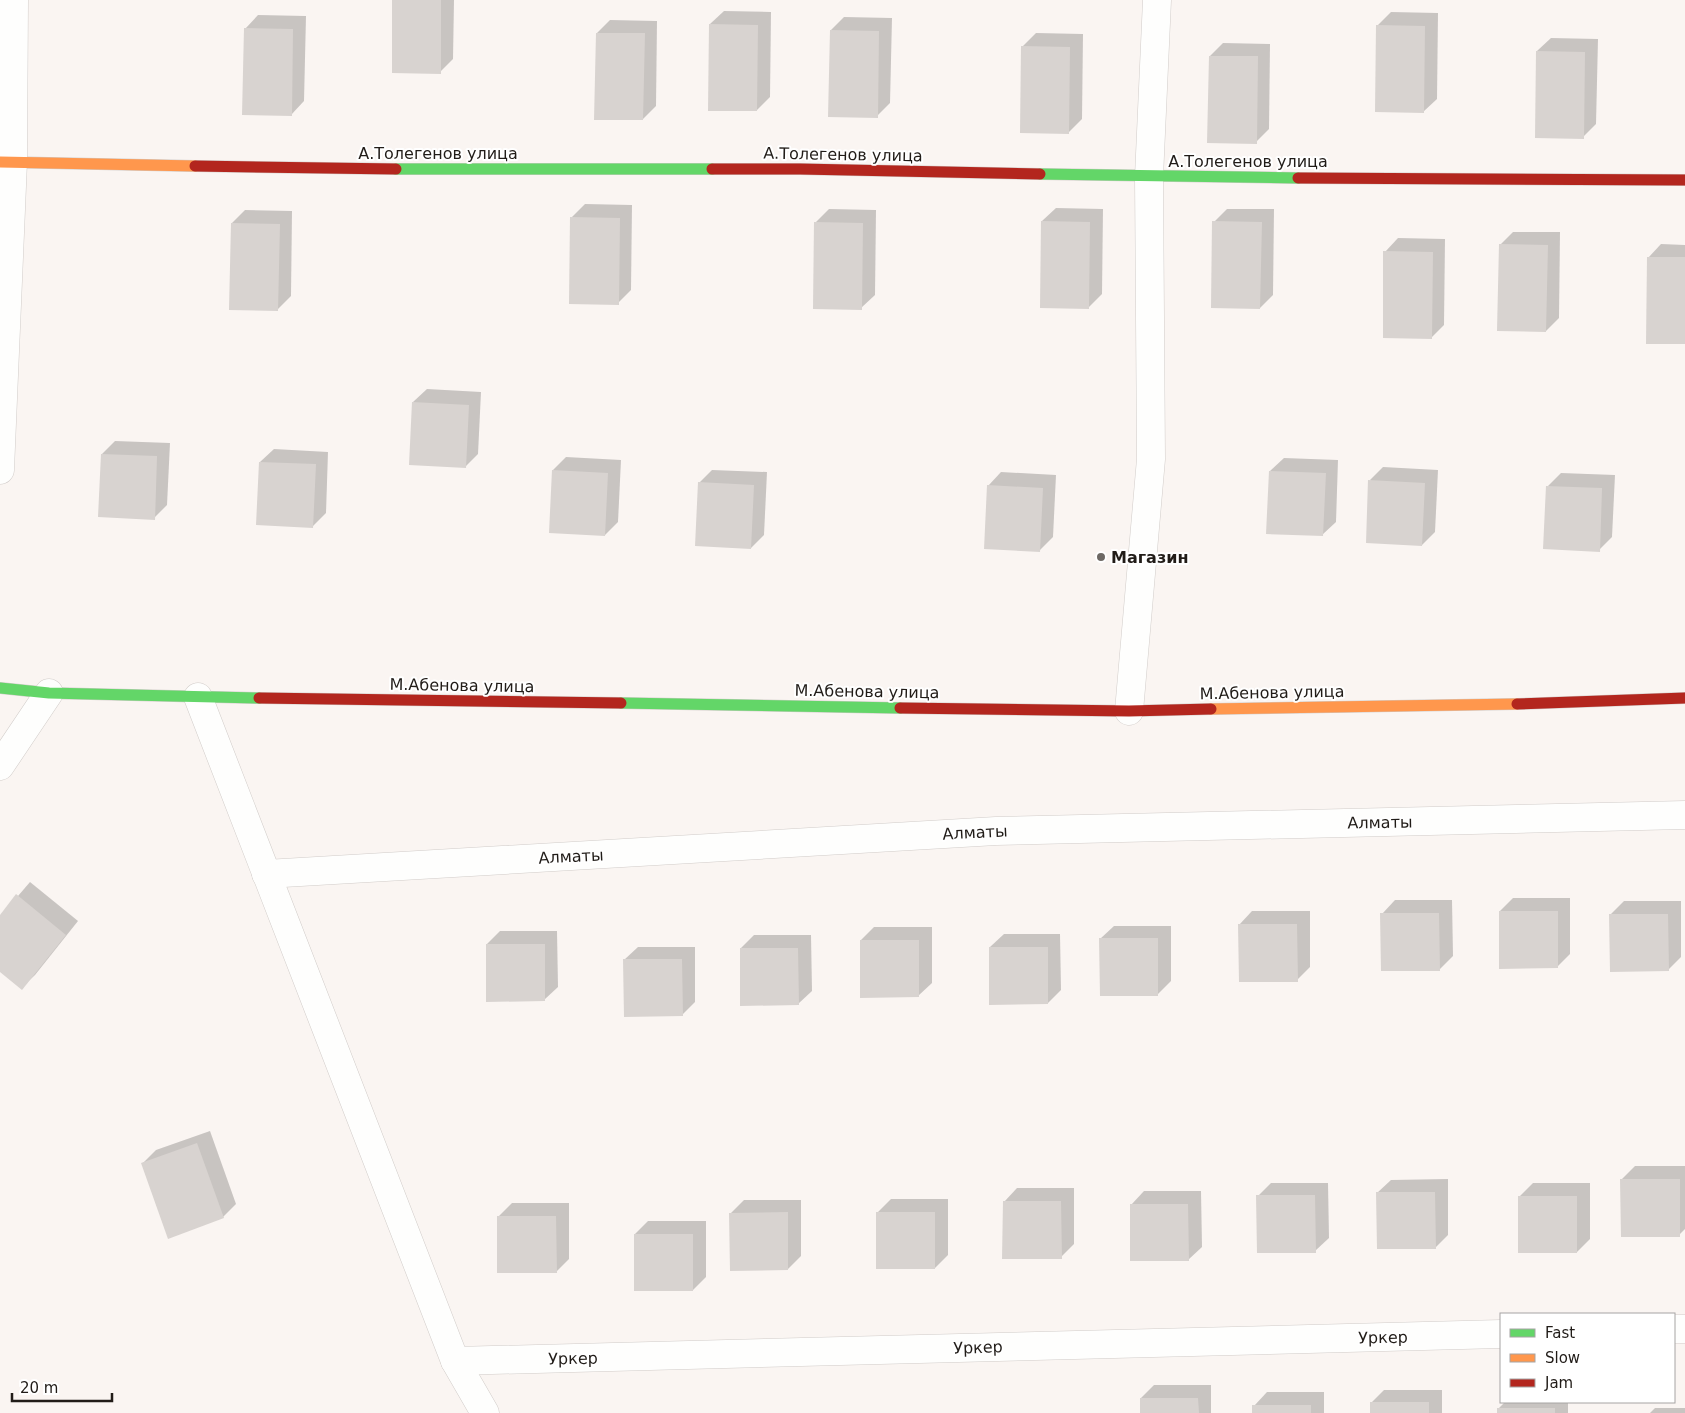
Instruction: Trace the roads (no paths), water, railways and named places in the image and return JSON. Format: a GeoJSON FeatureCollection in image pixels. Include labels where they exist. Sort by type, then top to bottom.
{"type":"FeatureCollection","features":[{"type":"Feature","properties":{"kind":"main road","name":"А.Толегенов улица"},"geometry":{"type":"LineString","coordinates":[[6,162],[371,169],[800,169],[1149,177],[1685,180]]}},
{"type":"Feature","properties":{"kind":"main road","name":"М.Абенова улица"},"geometry":{"type":"LineString","coordinates":[[0,688],[49,693],[198,698],[1129,711],[1560,703],[1685,698]]}},
{"type":"Feature","properties":{"kind":"street"},"geometry":{"type":"LineString","coordinates":[[0,470],[6,162],[14,0]]}},
{"type":"Feature","properties":{"kind":"street"},"geometry":{"type":"LineString","coordinates":[[1129,711],[1151,459],[1149,177],[1157,0]]}},
{"type":"Feature","properties":{"kind":"street"},"geometry":{"type":"LineString","coordinates":[[0,766],[49,693]]}},
{"type":"Feature","properties":{"kind":"street"},"geometry":{"type":"LineString","coordinates":[[198,698],[455,1361],[485,1413]]}},
{"type":"Feature","properties":{"kind":"street","name":"Алматы"},"geometry":{"type":"LineString","coordinates":[[266,874],[996,831],[1685,815]]}},
{"type":"Feature","properties":{"kind":"street","name":"Уркер"},"geometry":{"type":"LineString","coordinates":[[455,1361],[1500,1334]]}},
{"type":"Feature","properties":{"kind":"place","name":"Магазин"},"geometry":{"type":"Point","coordinates":[1101,557]}}]}
